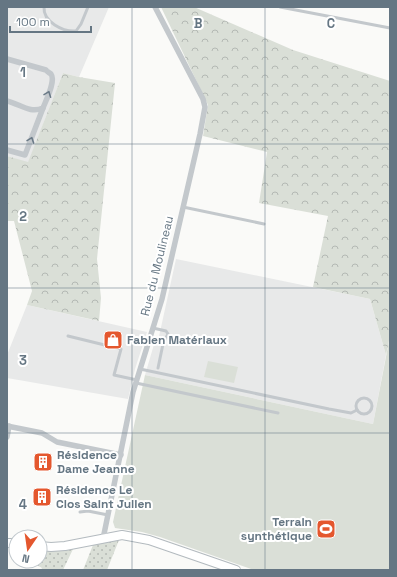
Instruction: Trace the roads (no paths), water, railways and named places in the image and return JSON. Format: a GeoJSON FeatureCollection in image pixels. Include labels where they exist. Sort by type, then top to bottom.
{"type":"FeatureCollection","features":[{"type":"Feature","properties":{"kind":"street","name":"Rue du Moulineau"},"geometry":{"type":"LineString","coordinates":[[103,539],[137,382],[162,299],[200,134],[204,103],[156,7]]}},
{"type":"Feature","properties":{"kind":"street"},"geometry":{"type":"LineString","coordinates":[[7,59],[46,70],[53,78],[25,155],[7,150]]}},
{"type":"Feature","properties":{"kind":"street"},"geometry":{"type":"LineString","coordinates":[[7,101],[31,110],[43,108]]}},
{"type":"Feature","properties":{"kind":"street"},"geometry":{"type":"LineString","coordinates":[[7,437],[8,426],[42,433],[57,442],[121,455]]}},
{"type":"Feature","properties":{"kind":"street"},"geometry":{"type":"LineString","coordinates":[[48,546],[60,546],[122,535],[134,536],[236,570]]}},
{"type":"Feature","properties":{"kind":"lane"},"geometry":{"type":"LineString","coordinates":[[44,7],[44,14],[47,18],[58,27],[71,31],[76,31],[79,28],[88,7]]}},
{"type":"Feature","properties":{"kind":"lane"},"geometry":{"type":"LineString","coordinates":[[280,7],[390,28]]}},
{"type":"Feature","properties":{"kind":"lane"},"geometry":{"type":"LineString","coordinates":[[183,207],[264,224]]}},
{"type":"Feature","properties":{"kind":"lane"},"geometry":{"type":"LineString","coordinates":[[153,328],[166,331],[168,334],[163,344],[158,368]]}},
{"type":"Feature","properties":{"kind":"lane"},"geometry":{"type":"LineString","coordinates":[[68,336],[120,348],[114,375],[137,382],[278,413]]}},
{"type":"Feature","properties":{"kind":"lane"},"geometry":{"type":"LineString","coordinates":[[140,370],[329,409],[351,413],[357,410]]}},
{"type":"Feature","properties":{"kind":"lane"},"geometry":{"type":"LineString","coordinates":[[366,398],[370,401],[372,406],[369,412],[361,413],[357,410],[356,405],[358,400],[366,398]]}},
{"type":"Feature","properties":{"kind":"lane"},"geometry":{"type":"LineString","coordinates":[[80,512],[88,511],[108,516]]}},
{"type":"Feature","properties":{"kind":"place","name":"Fabien Matériaux"},"geometry":{"type":"Point","coordinates":[113,340]}},
{"type":"Feature","properties":{"kind":"place","name":"Résidence Dame Jeanne"},"geometry":{"type":"Point","coordinates":[43,462]}},
{"type":"Feature","properties":{"kind":"place","name":"Résidence Le Clos Saint Julien"},"geometry":{"type":"Point","coordinates":[42,497]}},
{"type":"Feature","properties":{"kind":"place","name":"Terrain synthétique"},"geometry":{"type":"Point","coordinates":[326,529]}}]}
